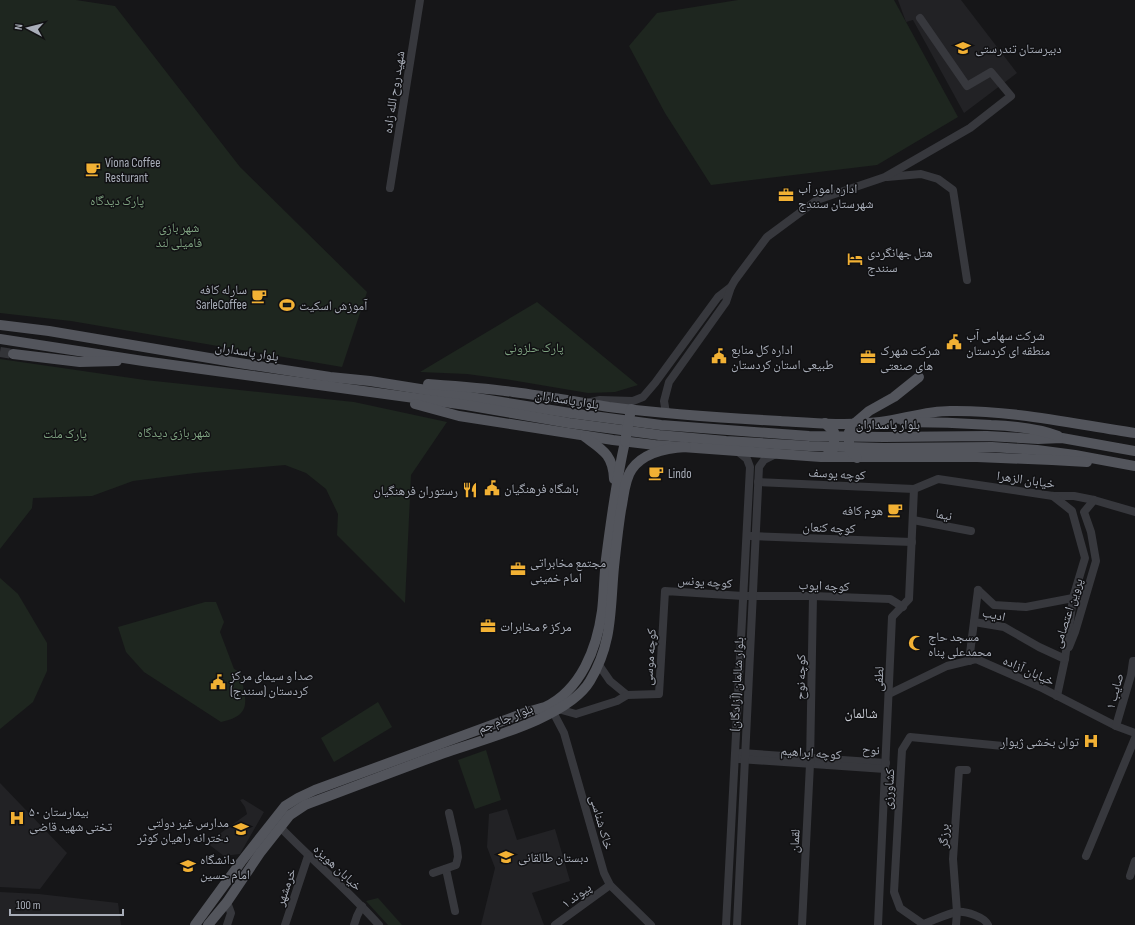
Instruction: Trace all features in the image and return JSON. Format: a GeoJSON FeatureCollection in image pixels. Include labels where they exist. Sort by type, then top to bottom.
{"type":"FeatureCollection","features":[{"type":"Feature","properties":{"kind":"main road","name":"بلوار پاسداران"},"geometry":{"type":"LineString","coordinates":[[0,325],[269,368],[370,381],[607,418],[725,430],[809,436],[987,436],[1038,439],[1062,438],[1135,451]]}},
{"type":"Feature","properties":{"kind":"main road","name":"بلوار پاسداران"},"geometry":{"type":"LineString","coordinates":[[0,338],[466,406],[590,426],[726,441],[809,446],[992,448],[1037,450],[1135,466]]}},
{"type":"Feature","properties":{"kind":"main road"},"geometry":{"type":"LineString","coordinates":[[13,354],[80,362],[143,360]]}},
{"type":"Feature","properties":{"kind":"main road"},"geometry":{"type":"LineString","coordinates":[[857,458],[849,449],[849,432],[855,423],[868,411],[894,397],[919,377]]}},
{"type":"Feature","properties":{"kind":"main road"},"geometry":{"type":"LineString","coordinates":[[370,381],[463,386],[666,413],[825,423],[953,422],[1044,430],[1062,438]]}},
{"type":"Feature","properties":{"kind":"main road"},"geometry":{"type":"LineString","coordinates":[[368,392],[459,416],[625,442],[825,457],[977,457],[1083,462],[1106,461]]}},
{"type":"Feature","properties":{"kind":"main road","name":"بلوار جام جم"},"geometry":{"type":"LineString","coordinates":[[208,925],[227,902],[260,853],[290,815],[305,805],[445,753],[490,738],[555,711],[569,703],[581,693],[590,682],[599,665],[609,632],[605,569],[615,492],[631,409]]}},
{"type":"Feature","properties":{"kind":"main road"},"geometry":{"type":"LineString","coordinates":[[880,422],[948,411],[978,411],[1044,418],[1135,433]]}},
{"type":"Feature","properties":{"kind":"main road"},"geometry":{"type":"LineString","coordinates":[[825,423],[834,432],[834,448],[825,457]]}},
{"type":"Feature","properties":{"kind":"main road"},"geometry":{"type":"LineString","coordinates":[[581,435],[602,450],[611,460],[614,470],[615,492]]}},
{"type":"Feature","properties":{"kind":"main road","name":"بلوار جام جم"},"geometry":{"type":"LineString","coordinates":[[195,925],[241,862],[285,806],[298,798],[324,787],[545,706],[568,690],[587,664],[607,611],[619,526],[626,485],[631,470],[643,459],[656,451],[686,447]]}},
{"type":"Feature","properties":{"kind":"street","name":"شهید روح الله زاده"},"geometry":{"type":"LineString","coordinates":[[390,188],[420,0]]}},
{"type":"Feature","properties":{"kind":"street"},"geometry":{"type":"LineString","coordinates":[[583,403],[600,400],[633,401],[643,397],[718,297],[731,287],[767,237],[817,200],[885,177],[970,128],[1011,96],[991,72],[967,86],[920,18]]}},
{"type":"Feature","properties":{"kind":"street"},"geometry":{"type":"LineString","coordinates":[[885,177],[920,174],[938,179],[953,190],[967,280]]}},
{"type":"Feature","properties":{"kind":"street"},"geometry":{"type":"LineString","coordinates":[[666,413],[664,401],[669,382],[726,302],[731,287]]}},
{"type":"Feature","properties":{"kind":"street"},"geometry":{"type":"LineString","coordinates":[[682,346],[690,352]]}},
{"type":"Feature","properties":{"kind":"street","name":"بلوار شالمان (آزادگان)"},"geometry":{"type":"LineString","coordinates":[[726,925],[750,467],[747,459],[737,451]]}},
{"type":"Feature","properties":{"kind":"street","name":"بلوار شالمان (آزادگان)"},"geometry":{"type":"LineString","coordinates":[[737,925],[759,467],[764,460],[776,454]]}},
{"type":"Feature","properties":{"kind":"street","name":"خیابان الزهرا"},"geometry":{"type":"LineString","coordinates":[[914,489],[938,478],[1053,496],[1074,496],[1094,500],[1135,512]]}},
{"type":"Feature","properties":{"kind":"street","name":"کوچه یوسف"},"geometry":{"type":"LineString","coordinates":[[758,482],[914,489]]}},
{"type":"Feature","properties":{"kind":"street","name":"لطفی"},"geometry":{"type":"LineString","coordinates":[[878,925],[892,617],[909,599],[914,489]]}},
{"type":"Feature","properties":{"kind":"street","name":"پروین اعتصامی"},"geometry":{"type":"LineString","coordinates":[[1053,496],[1072,511],[1085,558],[1073,598],[1065,658]]}},
{"type":"Feature","properties":{"kind":"street","name":"پروین اعتصامی"},"geometry":{"type":"LineString","coordinates":[[1065,658],[1075,632],[1096,562],[1091,532],[1084,512],[1094,500]]}},
{"type":"Feature","properties":{"kind":"street","name":"نیما"},"geometry":{"type":"LineString","coordinates":[[913,520],[971,531]]}},
{"type":"Feature","properties":{"kind":"street","name":"کوچه کنعان"},"geometry":{"type":"LineString","coordinates":[[746,535],[912,542]]}},
{"type":"Feature","properties":{"kind":"street","name":"ادیب"},"geometry":{"type":"LineString","coordinates":[[1065,658],[1039,647],[1004,627],[974,622],[978,590],[994,605],[1026,607],[1073,598]]}},
{"type":"Feature","properties":{"kind":"street","name":"کوچه یونس"},"geometry":{"type":"LineString","coordinates":[[665,591],[743,596]]}},
{"type":"Feature","properties":{"kind":"street","name":"کوچه موسی"},"geometry":{"type":"LineString","coordinates":[[628,695],[659,694],[665,591]]}},
{"type":"Feature","properties":{"kind":"street","name":"کوچه ایوب"},"geometry":{"type":"LineString","coordinates":[[743,596],[813,596],[890,599],[902,606]]}},
{"type":"Feature","properties":{"kind":"street","name":"کوچه نوح"},"geometry":{"type":"LineString","coordinates":[[810,760],[813,596]]}},
{"type":"Feature","properties":{"kind":"street"},"geometry":{"type":"LineString","coordinates":[[969,661],[974,622]]}},
{"type":"Feature","properties":{"kind":"street"},"geometry":{"type":"LineString","coordinates":[[1057,696],[1065,658]]}},
{"type":"Feature","properties":{"kind":"street","name":"خیابان آزاده"},"geometry":{"type":"LineString","coordinates":[[889,694],[947,666],[976,659],[1135,734]]}},
{"type":"Feature","properties":{"kind":"street","name":"صایب ۱"},"geometry":{"type":"LineString","coordinates":[[1116,726],[1134,661]]}},
{"type":"Feature","properties":{"kind":"street"},"geometry":{"type":"LineString","coordinates":[[555,711],[576,714],[617,701],[628,695],[610,680],[599,665]]}},
{"type":"Feature","properties":{"kind":"street","name":"خاک شناسی"},"geometry":{"type":"LineString","coordinates":[[555,711],[564,733],[604,873],[610,885],[651,925]]}},
{"type":"Feature","properties":{"kind":"street","name":"کشاورزی"},"geometry":{"type":"LineString","coordinates":[[923,924],[900,908],[894,892],[902,750],[910,737],[1003,746]]}},
{"type":"Feature","properties":{"kind":"street"},"geometry":{"type":"LineString","coordinates":[[1086,856],[1135,738]]}},
{"type":"Feature","properties":{"kind":"street"},"geometry":{"type":"LineString","coordinates":[[735,755],[745,756]]}},
{"type":"Feature","properties":{"kind":"street","name":"کوچه ابراهیم"},"geometry":{"type":"LineString","coordinates":[[745,756],[886,766]]}},
{"type":"Feature","properties":{"kind":"street","name":"لقمان"},"geometry":{"type":"LineString","coordinates":[[802,925],[810,760]]}},
{"type":"Feature","properties":{"kind":"street","name":"برزگر"},"geometry":{"type":"LineString","coordinates":[[957,912],[953,859],[959,770],[968,770]]}},
{"type":"Feature","properties":{"kind":"street"},"geometry":{"type":"LineString","coordinates":[[433,873],[456,865],[458,857],[449,813]]}},
{"type":"Feature","properties":{"kind":"street","name":"خیابان هویزه"},"geometry":{"type":"LineString","coordinates":[[281,828],[308,856],[362,906],[378,925]]}},
{"type":"Feature","properties":{"kind":"street"},"geometry":{"type":"LineString","coordinates":[[730,855],[740,856]]}},
{"type":"Feature","properties":{"kind":"street","name":"خرمشهر"},"geometry":{"type":"LineString","coordinates":[[285,925],[308,856]]}},
{"type":"Feature","properties":{"kind":"street"},"geometry":{"type":"LineString","coordinates":[[1130,876],[1135,861]]}},
{"type":"Feature","properties":{"kind":"street"},"geometry":{"type":"LineString","coordinates":[[446,869],[454,911]]}},
{"type":"Feature","properties":{"kind":"street","name":"پیوند ۱"},"geometry":{"type":"LineString","coordinates":[[555,925],[610,885]]}},
{"type":"Feature","properties":{"kind":"street"},"geometry":{"type":"LineString","coordinates":[[227,902],[231,913],[227,925]]}},
{"type":"Feature","properties":{"kind":"street"},"geometry":{"type":"LineString","coordinates":[[354,925],[362,906]]}},
{"type":"Feature","properties":{"kind":"street"},"geometry":{"type":"LineString","coordinates":[[923,924],[957,912],[981,917],[987,922],[988,925]]}},
{"type":"Feature","properties":{"kind":"street"},"geometry":{"type":"LineString","coordinates":[[956,925],[957,912]]}},
{"type":"Feature","properties":{"kind":"shaded area","name":"دبیرستان تندرستی"},"geometry":{"type":"Polygon","coordinates":[[[898,0],[961,0],[1017,73],[964,113],[913,20],[906,22],[898,0]]]}},
{"type":"Feature","properties":{"kind":"shaded area","name":"بیمارستان ۵۰ تختی شهید قاضی"},"geometry":{"type":"Polygon","coordinates":[[[0,783],[67,853],[40,889],[0,887],[0,783]]]}},
{"type":"Feature","properties":{"kind":"shaded area","name":"مدارس غیر دولتی دخترانه راهیان کوثر"},"geometry":{"type":"Polygon","coordinates":[[[243,799],[264,812],[240,854],[224,856],[207,843],[247,814],[245,807],[240,800],[243,799]]]}},
{"type":"Feature","properties":{"kind":"shaded area","name":"دبستان طالقانی"},"geometry":{"type":"Polygon","coordinates":[[[507,809],[517,840],[555,829],[570,881],[532,893],[544,925],[481,925],[495,868],[487,847],[489,814],[507,809]]]}},
{"type":"Feature","properties":{"kind":"shaded area"},"geometry":{"type":"Polygon","coordinates":[[[0,892],[39,894],[118,903],[121,925],[0,925],[0,892]]]}},
{"type":"Feature","properties":{"kind":"green space","name":"پارک دیدگاه"},"geometry":{"type":"Polygon","coordinates":[[[0,0],[76,0],[115,6],[240,167],[367,292],[342,367],[71,321],[0,313],[0,0]]]}},
{"type":"Feature","properties":{"kind":"green space"},"geometry":{"type":"Polygon","coordinates":[[[738,0],[894,0],[958,117],[877,165],[711,185],[665,113],[629,46],[657,13],[738,0]]]}},
{"type":"Feature","properties":{"kind":"green space","name":"پارک حلزونی"},"geometry":{"type":"Polygon","coordinates":[[[537,302],[638,385],[615,392],[588,393],[467,374],[420,372],[537,302]]]}},
{"type":"Feature","properties":{"kind":"green space","name":"پارک ملت"},"geometry":{"type":"Polygon","coordinates":[[[0,359],[145,380],[354,402],[447,422],[411,475],[405,603],[337,535],[338,514],[326,489],[306,473],[285,465],[195,473],[133,481],[92,496],[33,498],[32,508],[0,549],[0,359]]]}},
{"type":"Feature","properties":{"kind":"green space"},"geometry":{"type":"Polygon","coordinates":[[[0,578],[18,594],[47,643],[47,671],[33,702],[0,729],[0,578]]]}},
{"type":"Feature","properties":{"kind":"green space"},"geometry":{"type":"Polygon","coordinates":[[[205,602],[216,602],[224,622],[220,632],[234,669],[240,672],[245,697],[243,710],[239,715],[221,722],[144,672],[126,652],[118,627],[205,602]]]}},
{"type":"Feature","properties":{"kind":"green space"},"geometry":{"type":"Polygon","coordinates":[[[378,702],[392,727],[334,762],[321,738],[378,702]]]}},
{"type":"Feature","properties":{"kind":"green space"},"geometry":{"type":"Polygon","coordinates":[[[486,750],[501,800],[475,809],[458,760],[486,750]]]}},
{"type":"Feature","properties":{"kind":"green space"},"geometry":{"type":"Polygon","coordinates":[[[378,898],[402,925],[388,925],[366,901],[378,898]]]}},
{"type":"Feature","properties":{"kind":"tunnel"},"geometry":{"type":"LineString","coordinates":[[0,352],[13,354]]}},
{"type":"Feature","properties":{"kind":"place","name":"دبیرستان تندرستی"},"geometry":{"type":"Point","coordinates":[963,48]}},
{"type":"Feature","properties":{"kind":"place","name":"Viona Coffee Resturant"},"geometry":{"type":"Point","coordinates":[93,169]}},
{"type":"Feature","properties":{"kind":"place","name":"اداره امور آب شهرستان سنندج"},"geometry":{"type":"Point","coordinates":[786,195]}},
{"type":"Feature","properties":{"kind":"place","name":"هتل جهانگردی سنندج"},"geometry":{"type":"Point","coordinates":[855,259]}},
{"type":"Feature","properties":{"kind":"place","name":"سارله کافه SarleCoffee"},"geometry":{"type":"Point","coordinates":[259,296]}},
{"type":"Feature","properties":{"kind":"place","name":"آموزش اسکیت"},"geometry":{"type":"Point","coordinates":[287,305]}},
{"type":"Feature","properties":{"kind":"place","name":"شرکت سهامی آب منطقه ای کردستان"},"geometry":{"type":"Point","coordinates":[954,342]}},
{"type":"Feature","properties":{"kind":"place","name":"اداره کل منابع طبیعی استان کردستان"},"geometry":{"type":"Point","coordinates":[719,356]}},
{"type":"Feature","properties":{"kind":"place","name":"شرکت شهرک های صنعتی"},"geometry":{"type":"Point","coordinates":[868,357]}},
{"type":"Feature","properties":{"kind":"place","name":"Lindo"},"geometry":{"type":"Point","coordinates":[656,473]}},
{"type":"Feature","properties":{"kind":"place","name":"باشگاه فرهنگیان"},"geometry":{"type":"Point","coordinates":[492,488]}},
{"type":"Feature","properties":{"kind":"place","name":"رستوران فرهنگیان"},"geometry":{"type":"Point","coordinates":[470,490]}},
{"type":"Feature","properties":{"kind":"place","name":"هوم کافه"},"geometry":{"type":"Point","coordinates":[895,510]}},
{"type":"Feature","properties":{"kind":"place","name":"مجتمع مخابراتی امام خمینی"},"geometry":{"type":"Point","coordinates":[518,569]}},
{"type":"Feature","properties":{"kind":"place","name":"مرکز ۶ مخابرات"},"geometry":{"type":"Point","coordinates":[488,626]}},
{"type":"Feature","properties":{"kind":"place","name":"مسجد حاج محمدعلی پناه"},"geometry":{"type":"Point","coordinates":[916,643]}},
{"type":"Feature","properties":{"kind":"place","name":"صدا و سیمای مرکز کردستان (سنندج)"},"geometry":{"type":"Point","coordinates":[218,682]}},
{"type":"Feature","properties":{"kind":"place","name":"توان بخشی ژیوار"},"geometry":{"type":"Point","coordinates":[1091,741]}},
{"type":"Feature","properties":{"kind":"place","name":"بیمارستان ۵۰ تختی شهید قاضی"},"geometry":{"type":"Point","coordinates":[17,818]}},
{"type":"Feature","properties":{"kind":"place","name":"مدارس غیر دولتی دخترانه راهیان کوثر"},"geometry":{"type":"Point","coordinates":[241,829]}},
{"type":"Feature","properties":{"kind":"place","name":"دبستان طالقانی"},"geometry":{"type":"Point","coordinates":[506,857]}},
{"type":"Feature","properties":{"kind":"place","name":"دانشگاه امام حسین"},"geometry":{"type":"Point","coordinates":[188,866]}},
{"type":"Feature","properties":{"kind":"district","name":"شالمان"},"geometry":{"type":"Point","coordinates":[861,713]}},
{"type":"Feature","properties":{"kind":"park label","name":"شهر بازی فامیلی لند"},"geometry":{"type":"Point","coordinates":[179,234]}},
{"type":"Feature","properties":{"kind":"park label","name":"شهر بازی دیدگاه"},"geometry":{"type":"Point","coordinates":[174,432]}}]}
